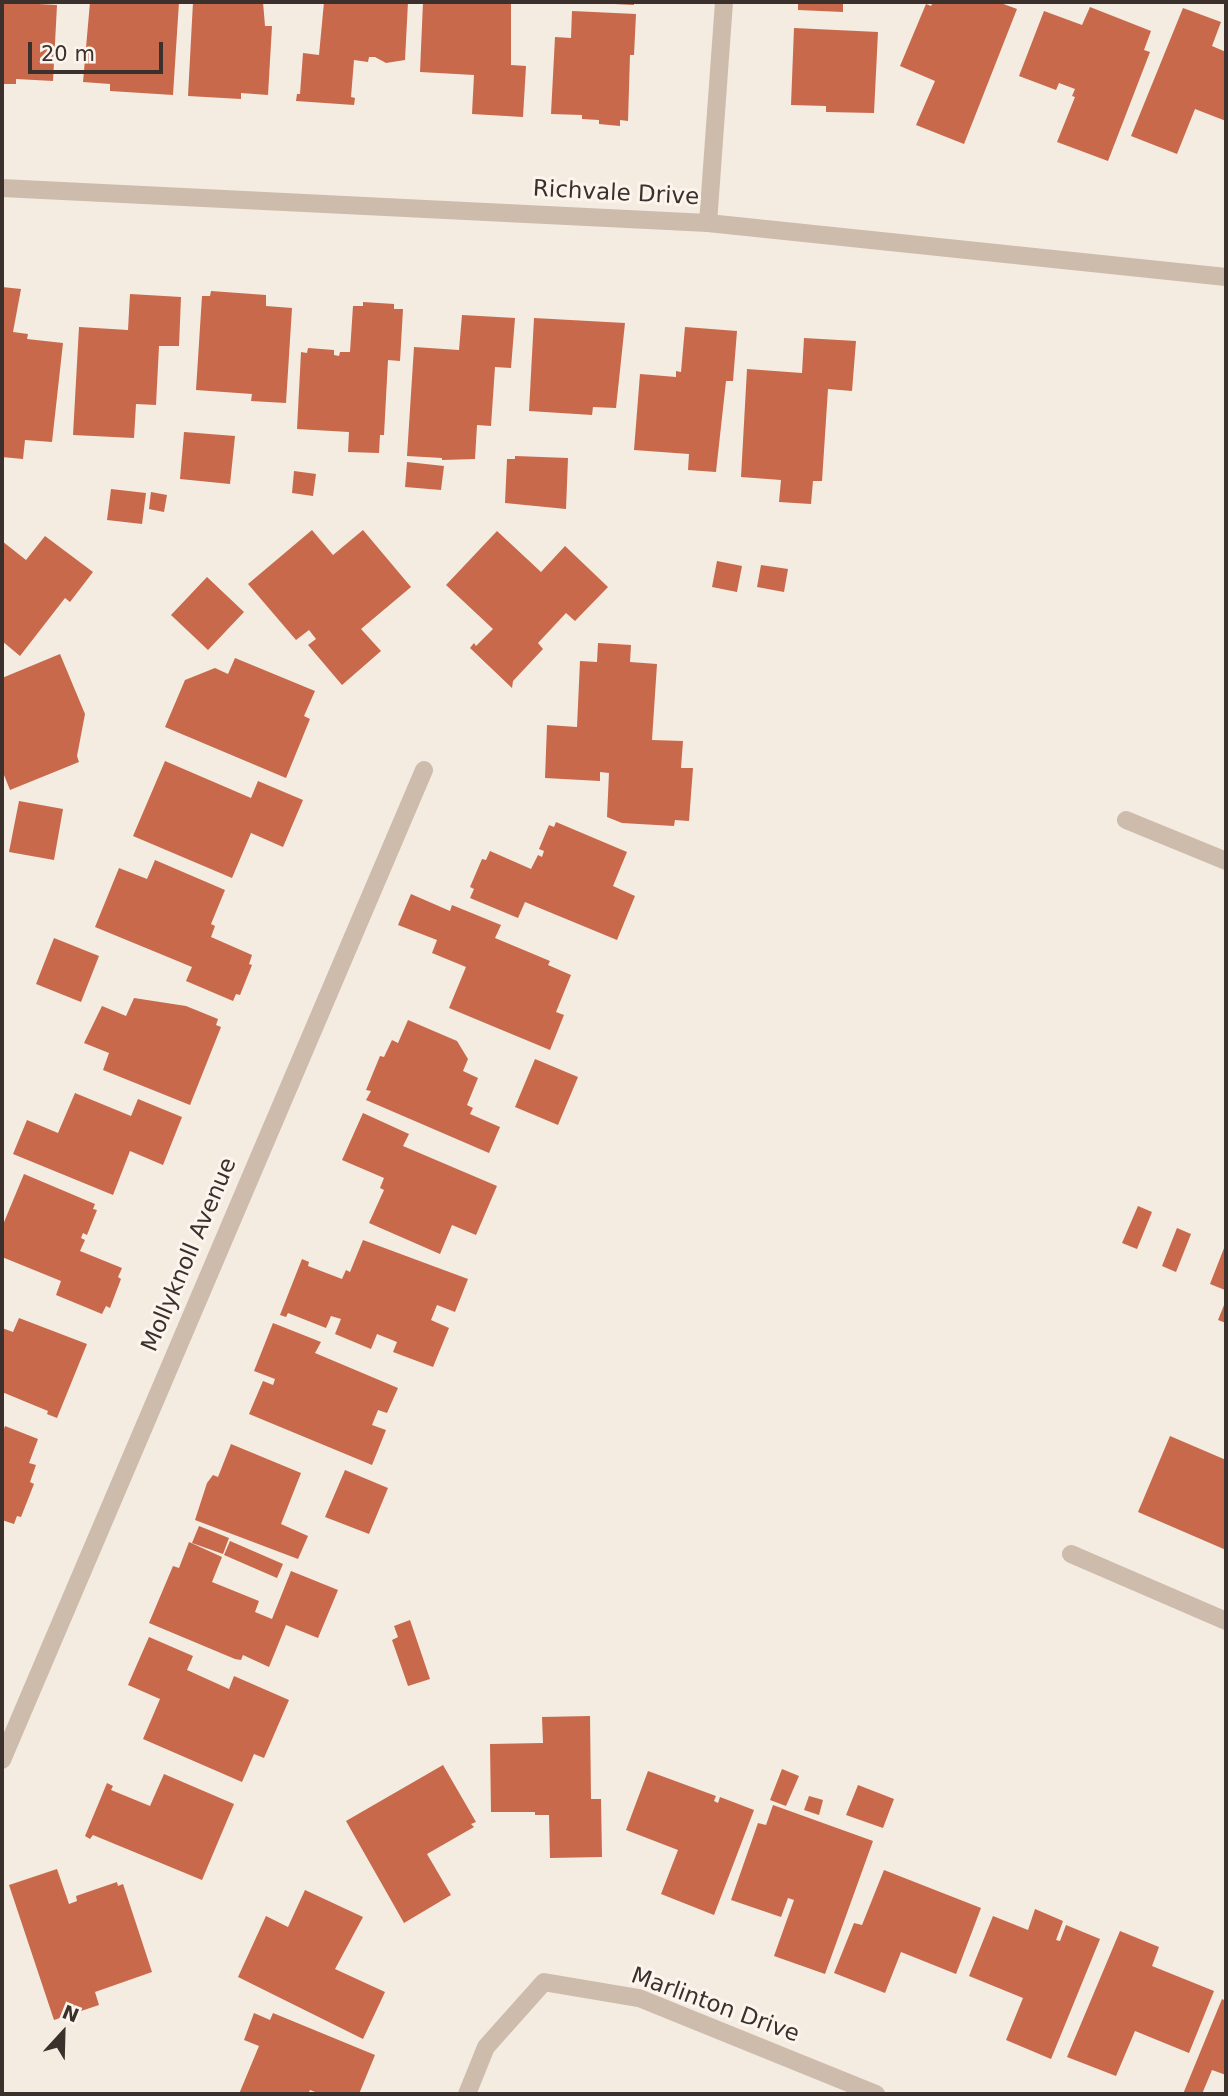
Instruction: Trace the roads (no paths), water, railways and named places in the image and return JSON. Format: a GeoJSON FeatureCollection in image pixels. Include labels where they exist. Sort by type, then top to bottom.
{"type":"FeatureCollection","features":[{"type":"Feature","properties":{"kind":"street"},"geometry":{"type":"LineString","coordinates":[[708,223],[724,2]]}},
{"type":"Feature","properties":{"kind":"street","name":"Richvale Drive"},"geometry":{"type":"LineString","coordinates":[[2,188],[708,223],[1226,277]]}},
{"type":"Feature","properties":{"kind":"street","name":"Mollyknoll Avenue"},"geometry":{"type":"LineString","coordinates":[[2,1760],[424,770]]}},
{"type":"Feature","properties":{"kind":"street"},"geometry":{"type":"LineString","coordinates":[[1126,820],[1226,861]]}},
{"type":"Feature","properties":{"kind":"street"},"geometry":{"type":"LineString","coordinates":[[1071,1554],[1226,1621]]}},
{"type":"Feature","properties":{"kind":"street","name":"Marlinton Drive"},"geometry":{"type":"LineString","coordinates":[[467,2094],[486,2047],[544,1982],[639,1998],[876,2094]]}}]}
